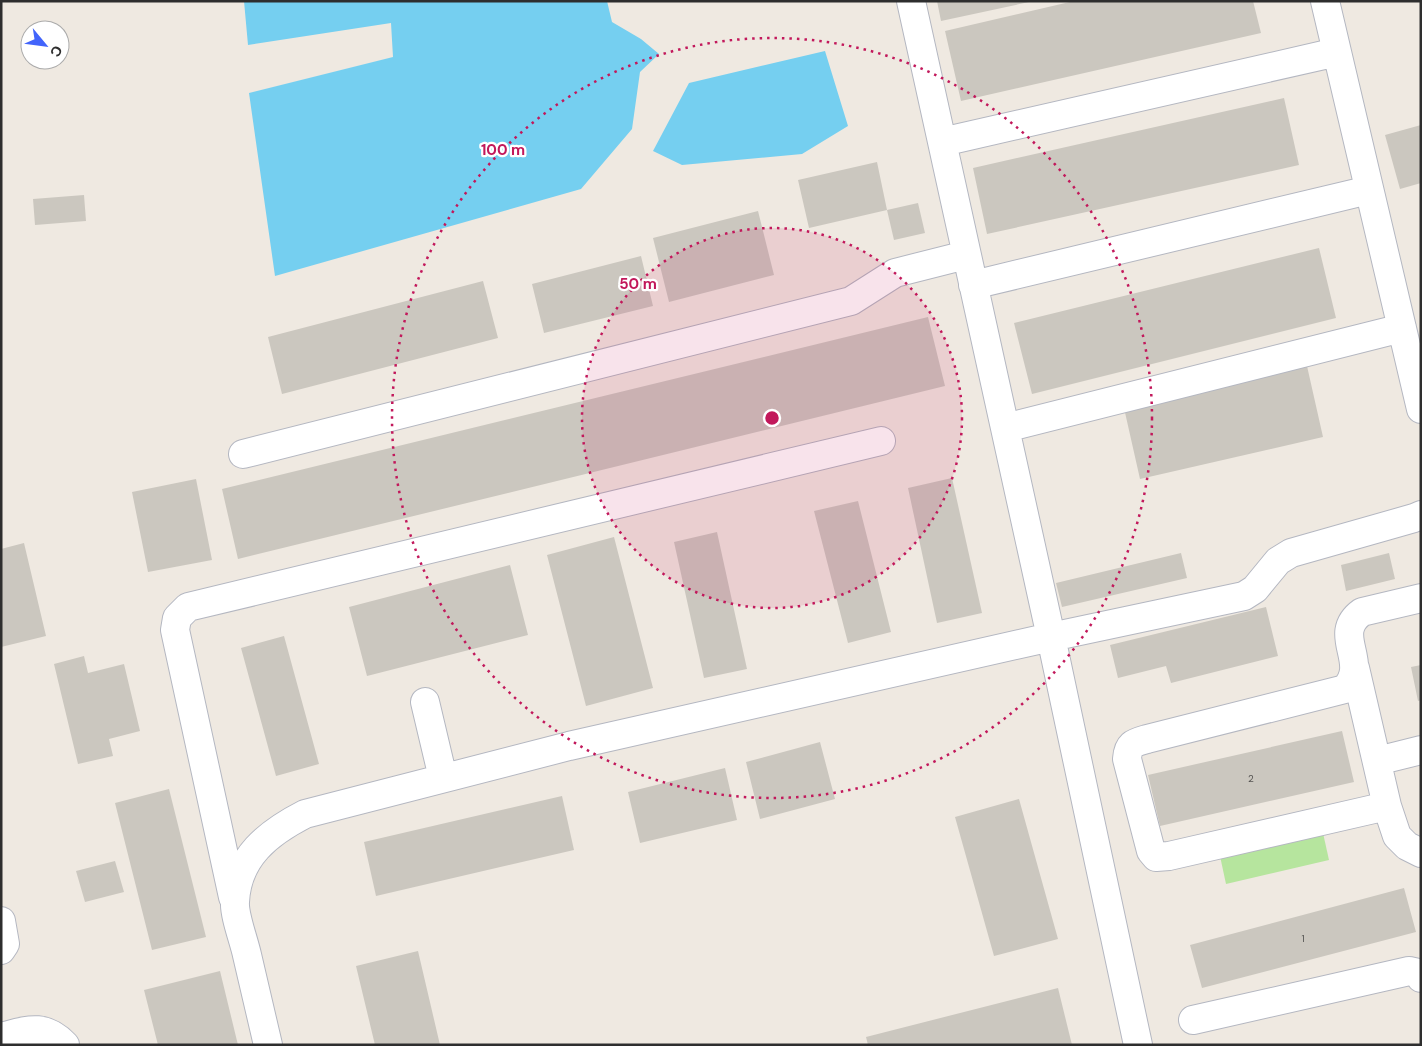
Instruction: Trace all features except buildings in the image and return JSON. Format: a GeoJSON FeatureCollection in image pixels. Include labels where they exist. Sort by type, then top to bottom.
{"type":"FeatureCollection","features":[{"type":"Feature","properties":{"kind":"lane"},"geometry":{"type":"LineString","coordinates":[[911,1],[1051,637],[1138,1045]]}},
{"type":"Feature","properties":{"kind":"lane"},"geometry":{"type":"LineString","coordinates":[[1325,1],[1421,409]]}},
{"type":"Feature","properties":{"kind":"lane"},"geometry":{"type":"LineString","coordinates":[[942,142],[1337,52]]}},
{"type":"Feature","properties":{"kind":"lane"},"geometry":{"type":"LineString","coordinates":[[973,285],[1369,190]]}},
{"type":"Feature","properties":{"kind":"lane"},"geometry":{"type":"LineString","coordinates":[[243,454],[850,301],[895,273],[966,255]]}},
{"type":"Feature","properties":{"kind":"lane"},"geometry":{"type":"LineString","coordinates":[[1004,428],[1402,328]]}},
{"type":"Feature","properties":{"kind":"lane"},"geometry":{"type":"LineString","coordinates":[[268,1045],[175,630],[177,618],[188,607],[881,441]]}},
{"type":"Feature","properties":{"kind":"lane"},"geometry":{"type":"LineString","coordinates":[[235,904],[240,876],[250,856],[264,840],[283,825],[305,814],[569,746],[1051,637],[1244,596],[1255,589],[1278,561],[1291,553],[1414,518],[1421,514]]}},
{"type":"Feature","properties":{"kind":"lane"},"geometry":{"type":"LineString","coordinates":[[1421,598],[1362,612],[1355,617],[1349,628],[1349,641],[1387,806],[1397,836],[1407,846],[1421,853]]}},
{"type":"Feature","properties":{"kind":"lane"},"geometry":{"type":"LineString","coordinates":[[1355,668],[1351,683],[1346,689],[1134,742],[1128,749],[1127,759],[1151,851],[1156,857],[1169,856],[1387,806]]}},
{"type":"Feature","properties":{"kind":"lane"},"geometry":{"type":"LineString","coordinates":[[425,702],[443,778]]}},
{"type":"Feature","properties":{"kind":"lane"},"geometry":{"type":"LineString","coordinates":[[1377,761],[1421,750]]}},
{"type":"Feature","properties":{"kind":"lane"},"geometry":{"type":"LineString","coordinates":[[1,921],[5,944],[1,950]]}},
{"type":"Feature","properties":{"kind":"lane"},"geometry":{"type":"LineString","coordinates":[[1193,1020],[1409,971],[1418,974],[1421,978]]}},
{"type":"Feature","properties":{"kind":"lane"},"geometry":{"type":"LineString","coordinates":[[1,1037],[38,1029],[56,1036],[65,1045]]}},
{"type":"Feature","properties":{"kind":"green space"},"geometry":{"type":"Polygon","coordinates":[[[1323,833],[1329,860],[1226,884],[1220,856],[1323,833]]]}},
{"type":"Feature","properties":{"kind":"water"},"geometry":{"type":"Polygon","coordinates":[[[244,1],[607,1],[612,22],[641,39],[659,54],[640,72],[632,129],[581,189],[275,276],[249,93],[393,57],[391,23],[248,45],[244,1]]]}},
{"type":"Feature","properties":{"kind":"water"},"geometry":{"type":"Polygon","coordinates":[[[825,51],[848,126],[802,154],[682,165],[653,151],[689,83],[825,51]]]}}]}
